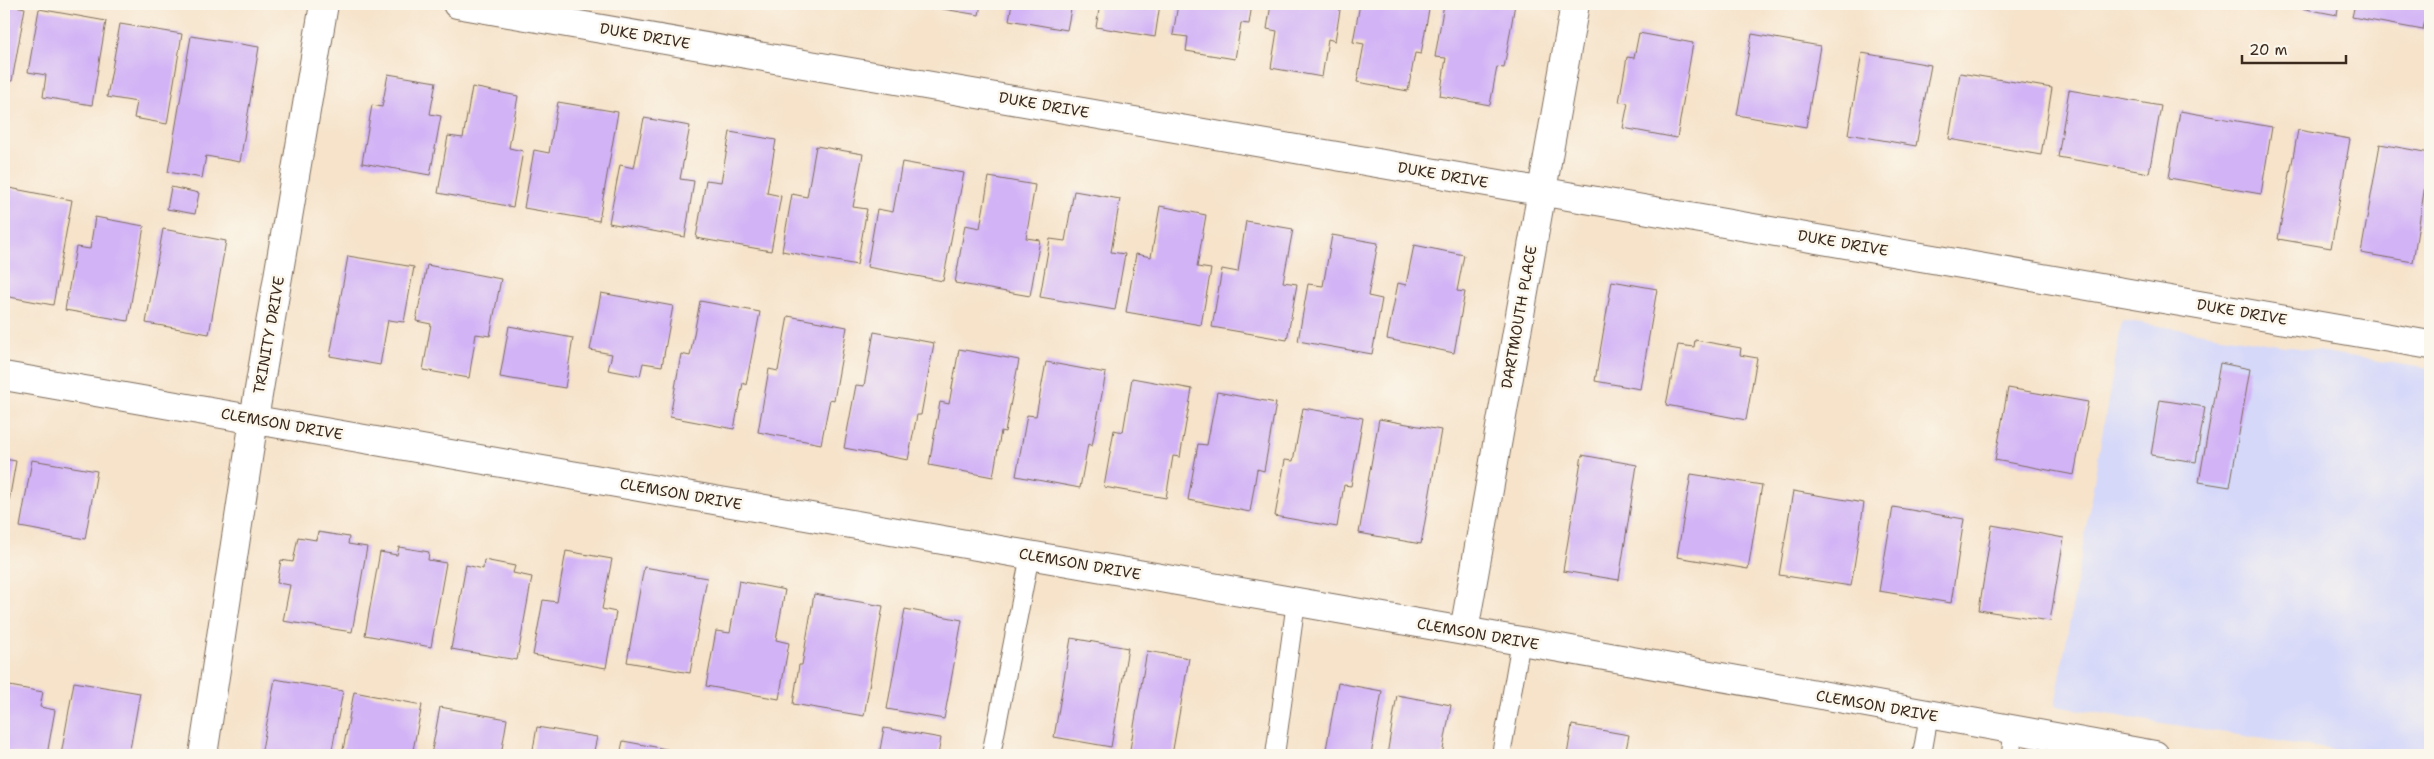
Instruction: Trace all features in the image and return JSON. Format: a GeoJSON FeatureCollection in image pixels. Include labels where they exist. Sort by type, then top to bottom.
{"type":"FeatureCollection","features":[{"type":"Feature","properties":{"kind":"street","name":"TRINITY DRIVE"},"geometry":{"type":"LineString","coordinates":[[203,755],[254,419],[324,4]]}},
{"type":"Feature","properties":{"kind":"street","name":"DUKE DRIVE"},"geometry":{"type":"LineString","coordinates":[[457,4],[2430,345]]}},
{"type":"Feature","properties":{"kind":"street","name":"DARTMOUTH PLACE"},"geometry":{"type":"LineString","coordinates":[[1464,631],[1575,4]]}},
{"type":"Feature","properties":{"kind":"street","name":"CLEMSON DRIVE"},"geometry":{"type":"LineString","coordinates":[[4,376],[1521,641],[1929,715],[2012,743],[2155,755]]}},
{"type":"Feature","properties":{"kind":"lane"},"geometry":{"type":"LineString","coordinates":[[991,755],[1030,555]]}},
{"type":"Feature","properties":{"kind":"lane"},"geometry":{"type":"LineString","coordinates":[[1275,755],[1296,602]]}},
{"type":"Feature","properties":{"kind":"lane"},"geometry":{"type":"LineString","coordinates":[[1501,755],[1521,641]]}},
{"type":"Feature","properties":{"kind":"lane"},"geometry":{"type":"LineString","coordinates":[[1922,755],[1929,715]]}},
{"type":"Feature","properties":{"kind":"shaded area"},"geometry":{"type":"Polygon","coordinates":[[[2122,320],[2430,369],[2430,755],[2365,755],[2055,706],[2122,320]]]}},
{"type":"Feature","properties":{"kind":"building"},"geometry":{"type":"Polygon","coordinates":[[[4,4],[25,8],[12,81],[4,80],[4,4]]]}},
{"type":"Feature","properties":{"kind":"building"},"geometry":{"type":"Polygon","coordinates":[[[932,4],[981,4],[979,15],[931,7],[932,4]]]}},
{"type":"Feature","properties":{"kind":"building"},"geometry":{"type":"Polygon","coordinates":[[[1012,4],[1072,4],[1067,30],[1009,20],[1012,4]]]}},
{"type":"Feature","properties":{"kind":"building"},"geometry":{"type":"Polygon","coordinates":[[[1100,4],[1160,4],[1155,37],[1096,27],[1100,4]]]}},
{"type":"Feature","properties":{"kind":"building"},"geometry":{"type":"Polygon","coordinates":[[[1178,4],[1252,4],[1249,24],[1241,23],[1235,59],[1186,51],[1188,37],[1173,35],[1178,4]]]}},
{"type":"Feature","properties":{"kind":"building"},"geometry":{"type":"Polygon","coordinates":[[[1271,4],[1341,4],[1335,41],[1328,39],[1322,77],[1271,68],[1277,31],[1267,29],[1271,4]]]}},
{"type":"Feature","properties":{"kind":"building"},"geometry":{"type":"Polygon","coordinates":[[[1360,4],[1430,4],[1421,54],[1415,53],[1408,91],[1357,82],[1364,44],[1353,42],[1360,4]]]}},
{"type":"Feature","properties":{"kind":"building"},"geometry":{"type":"Polygon","coordinates":[[[1444,4],[1515,4],[1504,68],[1497,67],[1490,105],[1440,96],[1446,58],[1435,57],[1444,4]]]}},
{"type":"Feature","properties":{"kind":"building"},"geometry":{"type":"Polygon","coordinates":[[[2280,4],[2339,4],[2337,15],[2280,4]]]}},
{"type":"Feature","properties":{"kind":"building"},"geometry":{"type":"Polygon","coordinates":[[[2355,4],[2428,4],[2423,30],[2352,17],[2355,4]]]}},
{"type":"Feature","properties":{"kind":"building"},"geometry":{"type":"Polygon","coordinates":[[[39,9],[106,21],[92,105],[43,97],[46,75],[28,72],[39,9]]]}},
{"type":"Feature","properties":{"kind":"building"},"geometry":{"type":"Polygon","coordinates":[[[120,24],[182,34],[167,124],[134,118],[137,102],[107,97],[120,24]]]}},
{"type":"Feature","properties":{"kind":"building"},"geometry":{"type":"Polygon","coordinates":[[[1639,33],[1693,43],[1677,138],[1623,128],[1628,103],[1619,102],[1627,57],[1634,58],[1639,33]]]}},
{"type":"Feature","properties":{"kind":"building"},"geometry":{"type":"Polygon","coordinates":[[[1752,34],[1820,46],[1806,127],[1737,115],[1752,34]]]}},
{"type":"Feature","properties":{"kind":"building"},"geometry":{"type":"Polygon","coordinates":[[[191,36],[259,47],[240,162],[206,156],[202,178],[168,172],[191,36]]]}},
{"type":"Feature","properties":{"kind":"building"},"geometry":{"type":"Polygon","coordinates":[[[1862,53],[1931,65],[1916,146],[1848,134],[1862,53]]]}},
{"type":"Feature","properties":{"kind":"building"},"geometry":{"type":"Polygon","coordinates":[[[1960,73],[2052,88],[2041,155],[1949,139],[1960,73]]]}},
{"type":"Feature","properties":{"kind":"building"},"geometry":{"type":"Polygon","coordinates":[[[388,74],[436,82],[430,114],[441,116],[430,175],[362,163],[372,105],[382,107],[388,74]]]}},
{"type":"Feature","properties":{"kind":"building"},"geometry":{"type":"Polygon","coordinates":[[[472,87],[518,96],[509,148],[523,151],[513,207],[438,193],[448,136],[463,138],[472,87]]]}},
{"type":"Feature","properties":{"kind":"building"},"geometry":{"type":"Polygon","coordinates":[[[2069,90],[2161,106],[2149,173],[2058,157],[2069,90]]]}},
{"type":"Feature","properties":{"kind":"building"},"geometry":{"type":"Polygon","coordinates":[[[558,102],[618,112],[599,221],[524,208],[534,150],[549,153],[558,102]]]}},
{"type":"Feature","properties":{"kind":"building"},"geometry":{"type":"Polygon","coordinates":[[[2180,111],[2272,127],[2261,194],[2169,178],[2180,111]]]}},
{"type":"Feature","properties":{"kind":"building"},"geometry":{"type":"Polygon","coordinates":[[[644,118],[690,126],[680,179],[694,181],[685,237],[609,223],[620,165],[634,168],[644,118]]]}},
{"type":"Feature","properties":{"kind":"building"},"geometry":{"type":"Polygon","coordinates":[[[2298,130],[2350,139],[2331,248],[2278,239],[2298,130]]]}},
{"type":"Feature","properties":{"kind":"building"},"geometry":{"type":"Polygon","coordinates":[[[730,132],[776,140],[767,193],[781,196],[771,251],[696,238],[706,180],[721,182],[730,132]]]}},
{"type":"Feature","properties":{"kind":"building"},"geometry":{"type":"Polygon","coordinates":[[[2380,144],[2430,153],[2413,262],[2361,253],[2380,144]]]}},
{"type":"Feature","properties":{"kind":"building"},"geometry":{"type":"Polygon","coordinates":[[[816,146],[863,154],[853,207],[867,209],[857,265],[782,251],[792,194],[807,197],[816,146]]]}},
{"type":"Feature","properties":{"kind":"building"},"geometry":{"type":"Polygon","coordinates":[[[902,162],[964,173],[943,281],[867,267],[877,209],[893,212],[902,162]]]}},
{"type":"Feature","properties":{"kind":"building"},"geometry":{"type":"Polygon","coordinates":[[[989,177],[1035,185],[1026,238],[1040,240],[1030,296],[955,283],[965,225],[980,228],[989,177]]]}},
{"type":"Feature","properties":{"kind":"building"},"geometry":{"type":"Polygon","coordinates":[[[4,187],[72,200],[53,305],[4,296],[4,187]]]}},
{"type":"Feature","properties":{"kind":"building"},"geometry":{"type":"Polygon","coordinates":[[[171,187],[199,193],[195,214],[167,209],[171,187]]]}},
{"type":"Feature","properties":{"kind":"building"},"geometry":{"type":"Polygon","coordinates":[[[1074,191],[1120,199],[1111,252],[1125,254],[1115,310],[1040,297],[1050,239],[1065,241],[1074,191]]]}},
{"type":"Feature","properties":{"kind":"building"},"geometry":{"type":"Polygon","coordinates":[[[1160,206],[1206,215],[1197,267],[1211,269],[1201,325],[1126,312],[1136,254],[1151,257],[1160,206]]]}},
{"type":"Feature","properties":{"kind":"building"},"geometry":{"type":"Polygon","coordinates":[[[95,217],[144,226],[128,321],[65,310],[76,247],[90,249],[95,217]]]}},
{"type":"Feature","properties":{"kind":"building"},"geometry":{"type":"Polygon","coordinates":[[[1246,221],[1293,229],[1283,282],[1297,284],[1287,340],[1212,327],[1222,269],[1238,272],[1246,221]]]}},
{"type":"Feature","properties":{"kind":"building"},"geometry":{"type":"Polygon","coordinates":[[[163,229],[226,241],[209,334],[146,323],[163,229]]]}},
{"type":"Feature","properties":{"kind":"building"},"geometry":{"type":"Polygon","coordinates":[[[1332,235],[1378,243],[1368,296],[1382,299],[1372,354],[1298,341],[1308,284],[1323,286],[1332,235]]]}},
{"type":"Feature","properties":{"kind":"building"},"geometry":{"type":"Polygon","coordinates":[[[1414,245],[1464,255],[1457,291],[1465,292],[1454,353],[1387,339],[1398,283],[1406,285],[1414,245]]]}},
{"type":"Feature","properties":{"kind":"building"},"geometry":{"type":"Polygon","coordinates":[[[348,256],[414,267],[404,322],[388,320],[380,365],[330,356],[348,256]]]}},
{"type":"Feature","properties":{"kind":"building"},"geometry":{"type":"Polygon","coordinates":[[[427,265],[501,279],[490,336],[476,334],[469,378],[423,370],[431,324],[416,321],[427,265]]]}},
{"type":"Feature","properties":{"kind":"building"},"geometry":{"type":"Polygon","coordinates":[[[1612,281],[1657,289],[1640,389],[1595,381],[1612,281]]]}},
{"type":"Feature","properties":{"kind":"building"},"geometry":{"type":"Polygon","coordinates":[[[601,293],[673,306],[662,366],[643,363],[640,376],[608,370],[612,354],[590,350],[601,293]]]}},
{"type":"Feature","properties":{"kind":"building"},"geometry":{"type":"Polygon","coordinates":[[[700,301],[760,312],[746,385],[743,383],[734,429],[670,417],[681,354],[690,356],[700,301]]]}},
{"type":"Feature","properties":{"kind":"building"},"geometry":{"type":"Polygon","coordinates":[[[788,316],[847,327],[834,400],[830,399],[821,444],[758,432],[769,369],[778,371],[788,316]]]}},
{"type":"Feature","properties":{"kind":"building"},"geometry":{"type":"Polygon","coordinates":[[[509,326],[573,338],[565,388],[500,377],[509,326]]]}},
{"type":"Feature","properties":{"kind":"building"},"geometry":{"type":"Polygon","coordinates":[[[874,332],[934,343],[921,415],[917,415],[908,460],[844,448],[856,385],[864,386],[874,332]]]}},
{"type":"Feature","properties":{"kind":"building"},"geometry":{"type":"Polygon","coordinates":[[[1695,340],[1741,348],[1740,355],[1757,358],[1746,420],[1666,405],[1678,345],[1694,347],[1695,340]]]}},
{"type":"Feature","properties":{"kind":"building"},"geometry":{"type":"Polygon","coordinates":[[[959,349],[1019,360],[1005,432],[1001,431],[993,477],[929,465],[940,402],[949,404],[959,349]]]}},
{"type":"Feature","properties":{"kind":"building"},"geometry":{"type":"Polygon","coordinates":[[[1046,362],[1106,373],[1092,446],[1088,444],[1080,488],[1016,476],[1027,415],[1036,416],[1046,362]]]}},
{"type":"Feature","properties":{"kind":"building"},"geometry":{"type":"Polygon","coordinates":[[[2220,363],[2250,369],[2230,487],[2199,482],[2220,363]]]}},
{"type":"Feature","properties":{"kind":"building"},"geometry":{"type":"Polygon","coordinates":[[[1132,378],[1192,389],[1180,457],[1173,456],[1166,498],[1104,487],[1114,430],[1123,432],[1132,378]]]}},
{"type":"Feature","properties":{"kind":"building"},"geometry":{"type":"Polygon","coordinates":[[[2008,388],[2088,402],[2074,475],[1995,460],[2008,388]]]}},
{"type":"Feature","properties":{"kind":"building"},"geometry":{"type":"Polygon","coordinates":[[[1217,392],[1276,403],[1264,471],[1257,469],[1250,512],[1188,500],[1198,444],[1207,445],[1217,392]]]}},
{"type":"Feature","properties":{"kind":"building"},"geometry":{"type":"Polygon","coordinates":[[[2160,400],[2205,407],[2196,462],[2151,455],[2160,400]]]}},
{"type":"Feature","properties":{"kind":"building"},"geometry":{"type":"Polygon","coordinates":[[[1303,408],[1363,418],[1351,486],[1344,485],[1337,527],[1275,516],[1285,460],[1293,461],[1303,408]]]}},
{"type":"Feature","properties":{"kind":"building"},"geometry":{"type":"Polygon","coordinates":[[[1379,419],[1441,430],[1421,544],[1359,533],[1379,419]]]}},
{"type":"Feature","properties":{"kind":"building"},"geometry":{"type":"Polygon","coordinates":[[[1582,455],[1637,465],[1619,580],[1563,571],[1582,455]]]}},
{"type":"Feature","properties":{"kind":"building"},"geometry":{"type":"Polygon","coordinates":[[[4,459],[16,461],[5,524],[4,524],[4,459]]]}},
{"type":"Feature","properties":{"kind":"building"},"geometry":{"type":"Polygon","coordinates":[[[32,460],[97,471],[85,539],[20,527],[32,460]]]}},
{"type":"Feature","properties":{"kind":"building"},"geometry":{"type":"Polygon","coordinates":[[[1691,474],[1762,485],[1748,569],[1677,557],[1691,474]]]}},
{"type":"Feature","properties":{"kind":"building"},"geometry":{"type":"Polygon","coordinates":[[[1793,491],[1864,503],[1851,586],[1779,575],[1793,491]]]}},
{"type":"Feature","properties":{"kind":"building"},"geometry":{"type":"Polygon","coordinates":[[[1893,507],[1964,519],[1951,603],[1879,591],[1893,507]]]}},
{"type":"Feature","properties":{"kind":"building"},"geometry":{"type":"Polygon","coordinates":[[[1992,525],[2064,538],[2050,621],[1979,610],[1992,525]]]}},
{"type":"Feature","properties":{"kind":"building"},"geometry":{"type":"Polygon","coordinates":[[[318,532],[349,537],[348,544],[367,547],[352,632],[283,621],[290,585],[277,583],[281,560],[293,562],[298,537],[316,540],[318,532]]]}},
{"type":"Feature","properties":{"kind":"building"},"geometry":{"type":"Polygon","coordinates":[[[399,547],[429,552],[428,560],[446,563],[431,647],[365,635],[380,552],[397,555],[399,547]]]}},
{"type":"Feature","properties":{"kind":"building"},"geometry":{"type":"Polygon","coordinates":[[[566,551],[612,559],[602,609],[616,612],[606,668],[533,655],[543,600],[557,602],[566,551]]]}},
{"type":"Feature","properties":{"kind":"building"},"geometry":{"type":"Polygon","coordinates":[[[484,560],[515,566],[513,573],[532,577],[517,660],[451,649],[466,565],[483,569],[484,560]]]}},
{"type":"Feature","properties":{"kind":"building"},"geometry":{"type":"Polygon","coordinates":[[[644,567],[707,578],[690,673],[627,662],[644,567]]]}},
{"type":"Feature","properties":{"kind":"building"},"geometry":{"type":"Polygon","coordinates":[[[739,581],[785,590],[776,640],[789,643],[779,699],[706,686],[716,631],[730,633],[739,581]]]}},
{"type":"Feature","properties":{"kind":"building"},"geometry":{"type":"Polygon","coordinates":[[[814,594],[883,606],[864,716],[793,704],[799,665],[802,665],[814,594]]]}},
{"type":"Feature","properties":{"kind":"building"},"geometry":{"type":"Polygon","coordinates":[[[905,609],[962,620],[944,719],[887,709],[905,609]]]}},
{"type":"Feature","properties":{"kind":"building"},"geometry":{"type":"Polygon","coordinates":[[[1071,638],[1128,648],[1111,747],[1054,737],[1071,638]]]}},
{"type":"Feature","properties":{"kind":"building"},"geometry":{"type":"Polygon","coordinates":[[[1147,651],[1189,658],[1172,755],[1129,755],[1147,651]]]}},
{"type":"Feature","properties":{"kind":"building"},"geometry":{"type":"Polygon","coordinates":[[[275,679],[343,691],[331,755],[261,755],[275,679]]]}},
{"type":"Feature","properties":{"kind":"building"},"geometry":{"type":"Polygon","coordinates":[[[74,682],[140,693],[129,755],[61,755],[74,682]]]}},
{"type":"Feature","properties":{"kind":"building"},"geometry":{"type":"Polygon","coordinates":[[[1338,683],[1382,691],[1371,755],[1325,755],[1338,683]]]}},
{"type":"Feature","properties":{"kind":"building"},"geometry":{"type":"Polygon","coordinates":[[[4,685],[43,692],[40,707],[55,710],[47,755],[27,755],[4,751],[4,685]]]}},
{"type":"Feature","properties":{"kind":"building"},"geometry":{"type":"Polygon","coordinates":[[[354,692],[422,705],[412,755],[342,755],[354,692]]]}},
{"type":"Feature","properties":{"kind":"building"},"geometry":{"type":"Polygon","coordinates":[[[1397,695],[1451,705],[1442,755],[1387,755],[1397,695]]]}},
{"type":"Feature","properties":{"kind":"building"},"geometry":{"type":"Polygon","coordinates":[[[440,707],[507,719],[501,755],[431,755],[440,707]]]}},
{"type":"Feature","properties":{"kind":"building"},"geometry":{"type":"Polygon","coordinates":[[[1572,725],[1629,735],[1625,755],[1567,755],[1572,725]]]}},
{"type":"Feature","properties":{"kind":"building"},"geometry":{"type":"Polygon","coordinates":[[[537,727],[597,737],[593,755],[532,755],[537,727]]]}},
{"type":"Feature","properties":{"kind":"building"},"geometry":{"type":"Polygon","coordinates":[[[884,728],[941,738],[938,755],[879,755],[884,728]]]}},
{"type":"Feature","properties":{"kind":"building"},"geometry":{"type":"Polygon","coordinates":[[[623,741],[682,752],[682,755],[620,755],[623,741]]]}}]}
